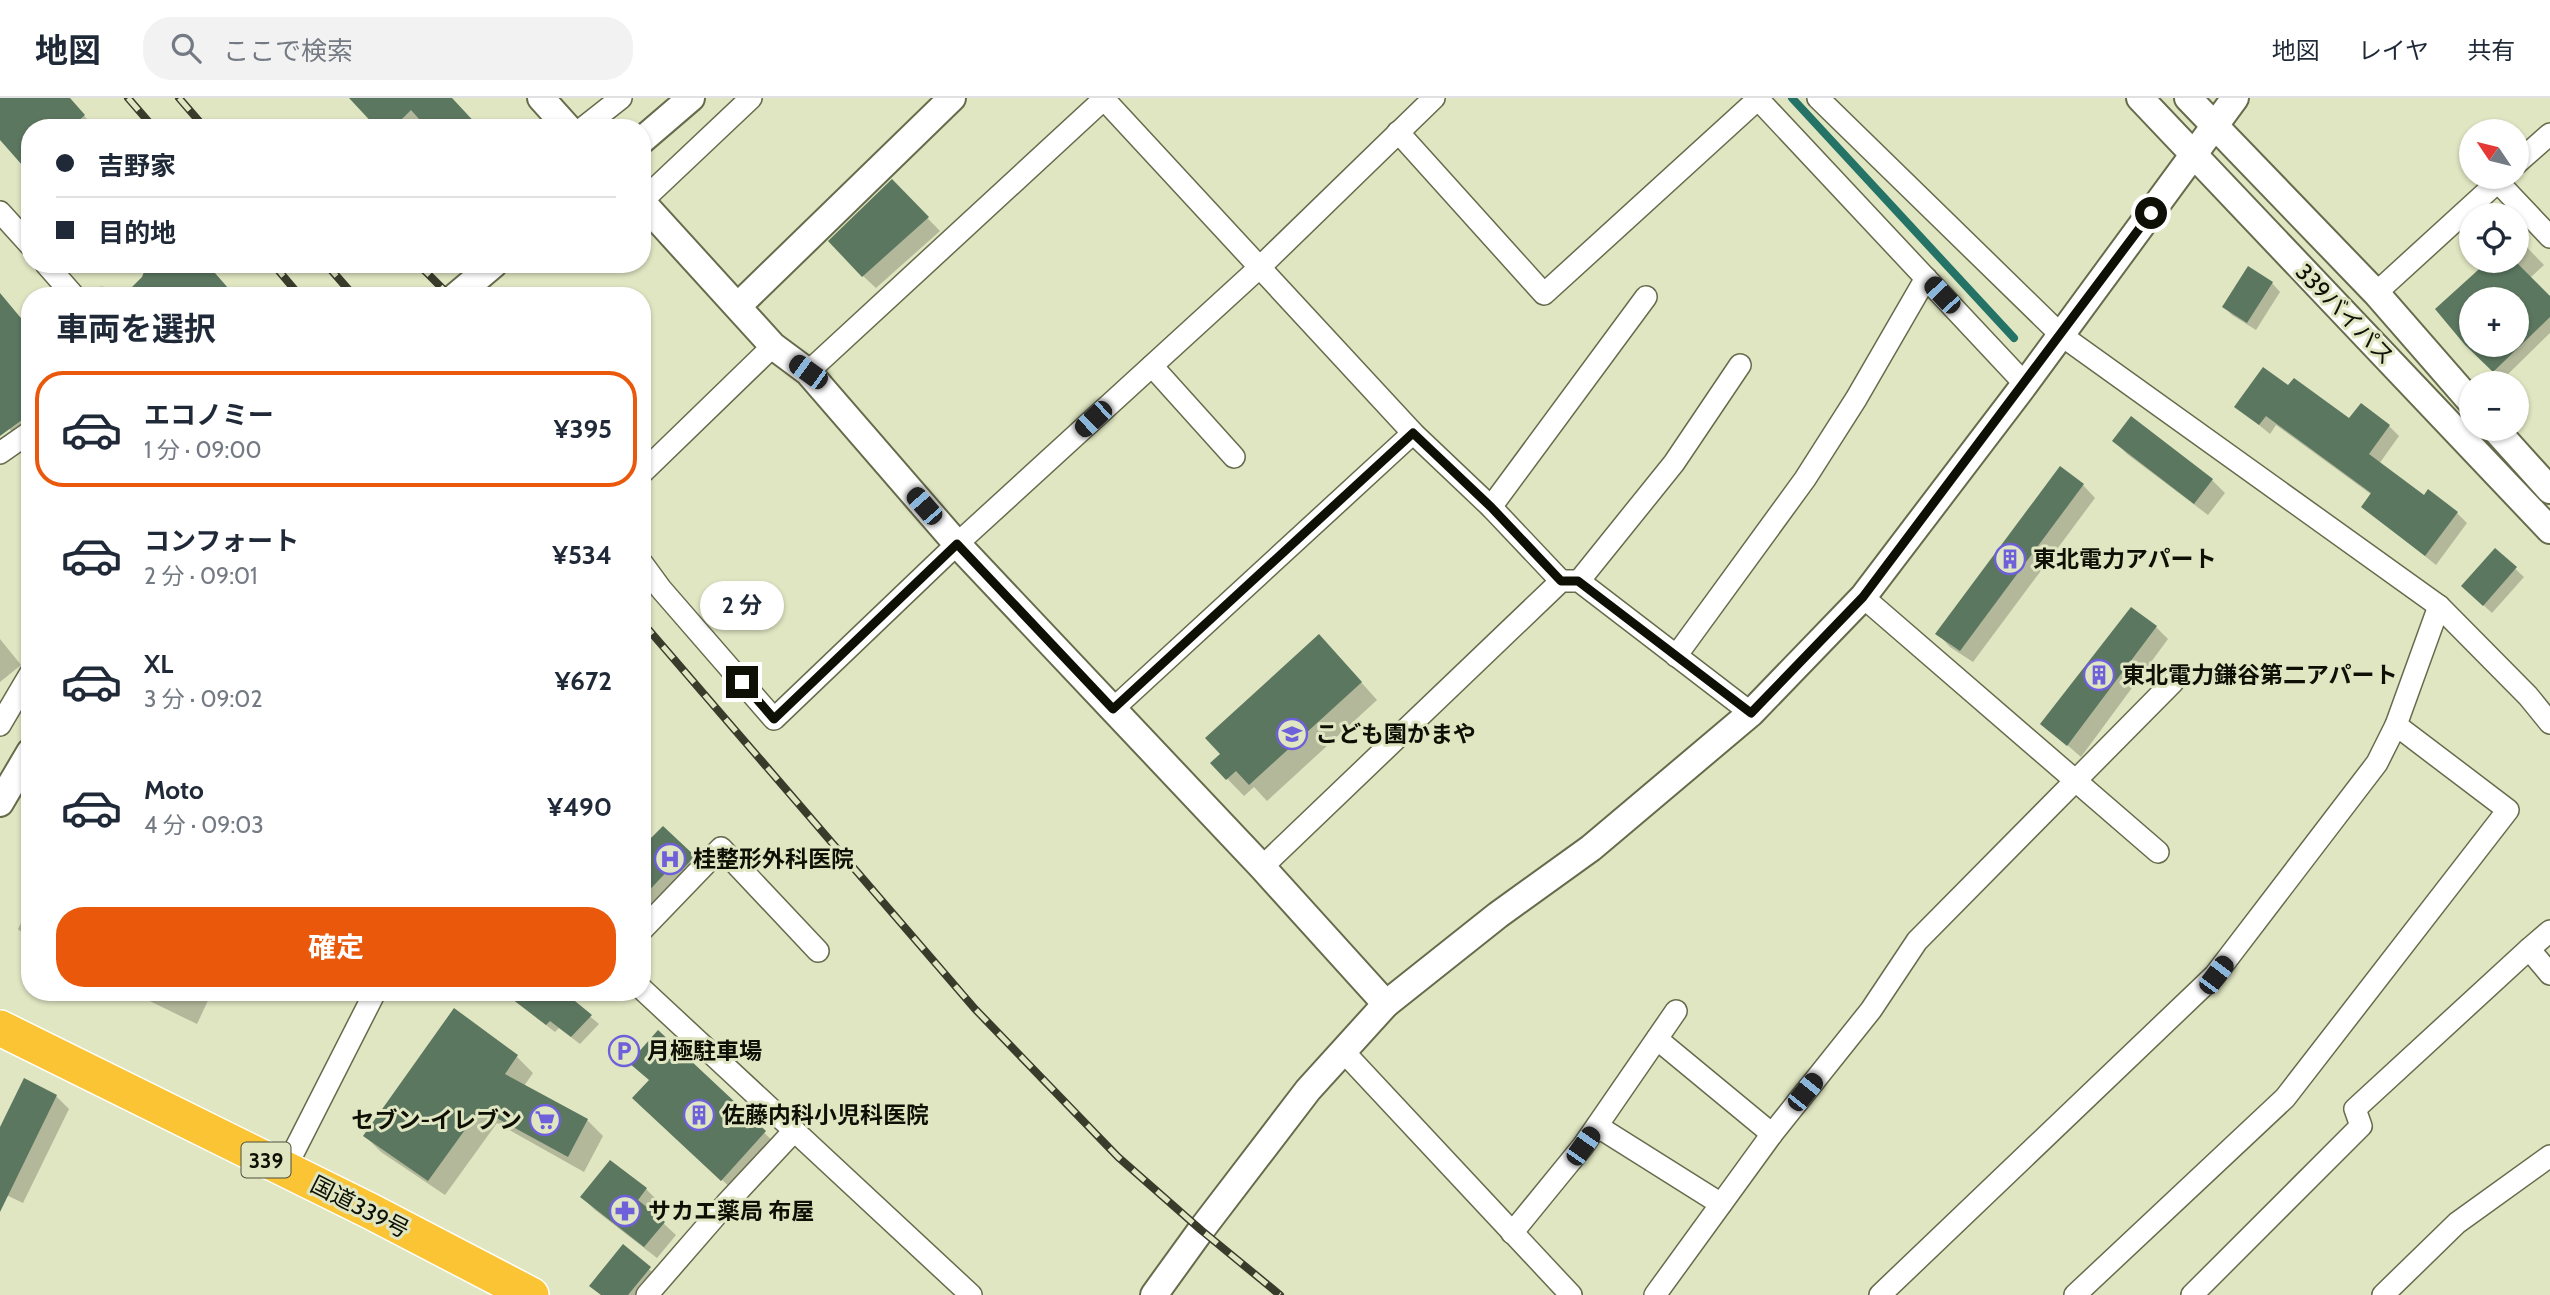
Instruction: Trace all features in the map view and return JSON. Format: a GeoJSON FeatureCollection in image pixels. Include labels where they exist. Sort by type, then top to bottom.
{"type":"FeatureCollection","features":[{"type":"Feature","properties":{"kind":"highway","name":"国道339号"},"geometry":{"type":"LineString","coordinates":[[0,1028],[531,1295]]}},
{"type":"Feature","properties":{"kind":"street"},"geometry":{"type":"LineString","coordinates":[[541,98],[560,119]]}},
{"type":"Feature","properties":{"kind":"street"},"geometry":{"type":"LineString","coordinates":[[594,119],[621,98]]}},
{"type":"Feature","properties":{"kind":"street"},"geometry":{"type":"LineString","coordinates":[[651,132],[691,98]]}},
{"type":"Feature","properties":{"kind":"street"},"geometry":{"type":"LineString","coordinates":[[651,192],[751,98]]}},
{"type":"Feature","properties":{"kind":"street"},"geometry":{"type":"LineString","coordinates":[[738,306],[952,98]]}},
{"type":"Feature","properties":{"kind":"street"},"geometry":{"type":"LineString","coordinates":[[808,372],[1104,98],[1413,433],[1570,581],[1751,713]]}},
{"type":"Feature","properties":{"kind":"street"},"geometry":{"type":"LineString","coordinates":[[651,575],[774,719],[957,544],[1260,267],[1434,98]]}},
{"type":"Feature","properties":{"kind":"street"},"geometry":{"type":"LineString","coordinates":[[1398,132],[1544,294],[1757,98],[2025,384]]}},
{"type":"Feature","properties":{"kind":"street"},"geometry":{"type":"LineString","coordinates":[[1818,98],[2061,335],[2439,606],[2528,696],[2550,723]]}},
{"type":"Feature","properties":{"kind":"street","name":"339バイパス"},"geometry":{"type":"LineString","coordinates":[[2140,98],[2550,530]]}},
{"type":"Feature","properties":{"kind":"street"},"geometry":{"type":"LineString","coordinates":[[2188,98],[2376,293],[2459,388]]}},
{"type":"Feature","properties":{"kind":"street"},"geometry":{"type":"LineString","coordinates":[[1154,1295],[1283,1122],[1342,1050],[1386,1004],[1498,915],[1591,848],[1751,713],[1863,597],[2025,384],[2235,98]]}},
{"type":"Feature","properties":{"kind":"street"},"geometry":{"type":"LineString","coordinates":[[2529,153],[2550,134]]}},
{"type":"Feature","properties":{"kind":"street"},"geometry":{"type":"LineString","coordinates":[[2376,293],[2489,189]]}},
{"type":"Feature","properties":{"kind":"street"},"geometry":{"type":"LineString","coordinates":[[2509,189],[2550,237]]}},
{"type":"Feature","properties":{"kind":"street"},"geometry":{"type":"LineString","coordinates":[[651,211],[773,346],[808,372],[957,544],[1262,867],[1386,1004]]}},
{"type":"Feature","properties":{"kind":"street"},"geometry":{"type":"LineString","coordinates":[[3,222],[21,237]]}},
{"type":"Feature","properties":{"kind":"street"},"geometry":{"type":"LineString","coordinates":[[54,273],[66,287]]}},
{"type":"Feature","properties":{"kind":"street"},"geometry":{"type":"LineString","coordinates":[[467,287],[483,273]]}},
{"type":"Feature","properties":{"kind":"street"},"geometry":{"type":"LineString","coordinates":[[1676,656],[1804,479],[1856,399],[1926,278]]}},
{"type":"Feature","properties":{"kind":"street"},"geometry":{"type":"LineString","coordinates":[[1491,507],[1646,297]]}},
{"type":"Feature","properties":{"kind":"street"},"geometry":{"type":"LineString","coordinates":[[651,464],[773,346]]}},
{"type":"Feature","properties":{"kind":"street"},"geometry":{"type":"LineString","coordinates":[[1262,867],[1570,581],[1674,463],[1740,365]]}},
{"type":"Feature","properties":{"kind":"street"},"geometry":{"type":"LineString","coordinates":[[1152,366],[1234,457]]}},
{"type":"Feature","properties":{"kind":"street"},"geometry":{"type":"LineString","coordinates":[[1113,709],[1413,433]]}},
{"type":"Feature","properties":{"kind":"street"},"geometry":{"type":"LineString","coordinates":[[0,453],[21,438]]}},
{"type":"Feature","properties":{"kind":"street"},"geometry":{"type":"LineString","coordinates":[[2506,441],[2550,491]]}},
{"type":"Feature","properties":{"kind":"street"},"geometry":{"type":"LineString","coordinates":[[1863,597],[2158,852]]}},
{"type":"Feature","properties":{"kind":"street"},"geometry":{"type":"LineString","coordinates":[[1880,1295],[2216,975],[2377,763],[2396,725],[2439,606]]}},
{"type":"Feature","properties":{"kind":"street"},"geometry":{"type":"LineString","coordinates":[[1655,1295],[1772,1134],[1871,1010],[1917,941],[2173,682]]}},
{"type":"Feature","properties":{"kind":"street"},"geometry":{"type":"LineString","coordinates":[[0,725],[21,689]]}},
{"type":"Feature","properties":{"kind":"street"},"geometry":{"type":"LineString","coordinates":[[2075,1295],[2285,1098],[2508,810],[2396,725]]}},
{"type":"Feature","properties":{"kind":"street"},"geometry":{"type":"LineString","coordinates":[[0,803],[21,767]]}},
{"type":"Feature","properties":{"kind":"street"},"geometry":{"type":"LineString","coordinates":[[651,921],[721,848],[818,951]]}},
{"type":"Feature","properties":{"kind":"street"},"geometry":{"type":"LineString","coordinates":[[2192,1295],[2361,1126],[2355,1109],[2550,931]]}},
{"type":"Feature","properties":{"kind":"street"},"geometry":{"type":"LineString","coordinates":[[2529,949],[2550,974]]}},
{"type":"Feature","properties":{"kind":"street"},"geometry":{"type":"LineString","coordinates":[[651,997],[971,1295]]}},
{"type":"Feature","properties":{"kind":"street"},"geometry":{"type":"LineString","coordinates":[[285,1169],[370,1001]]}},
{"type":"Feature","properties":{"kind":"street"},"geometry":{"type":"LineString","coordinates":[[1512,1233],[1597,1125],[1676,1011]]}},
{"type":"Feature","properties":{"kind":"street"},"geometry":{"type":"LineString","coordinates":[[1657,1039],[1772,1134]]}},
{"type":"Feature","properties":{"kind":"street"},"geometry":{"type":"LineString","coordinates":[[1342,1050],[1571,1295]]}},
{"type":"Feature","properties":{"kind":"street"},"geometry":{"type":"LineString","coordinates":[[1597,1125],[1721,1204]]}},
{"type":"Feature","properties":{"kind":"street"},"geometry":{"type":"LineString","coordinates":[[647,1295],[794,1131]]}},
{"type":"Feature","properties":{"kind":"street"},"geometry":{"type":"LineString","coordinates":[[2383,1295],[2457,1223],[2550,1156]]}},
{"type":"Feature","properties":{"kind":"building"},"geometry":{"type":"Polygon","coordinates":[[[0,98],[70,98],[85,115],[80,119],[21,119],[21,164],[0,140],[0,98]]]}},
{"type":"Feature","properties":{"kind":"building"},"geometry":{"type":"Polygon","coordinates":[[[349,98],[452,98],[472,119],[419,119],[411,110],[402,119],[369,119],[349,98]]]}},
{"type":"Feature","properties":{"kind":"building"},"geometry":{"type":"Polygon","coordinates":[[[892,179],[929,217],[862,277],[828,241],[892,179]]]}},
{"type":"Feature","properties":{"kind":"building"},"geometry":{"type":"Polygon","coordinates":[[[2248,266],[2273,282],[2247,323],[2222,307],[2248,266]]]}},
{"type":"Feature","properties":{"kind":"building"},"geometry":{"type":"Polygon","coordinates":[[[144,273],[215,273],[227,287],[132,287],[144,273]]]}},
{"type":"Feature","properties":{"kind":"building"},"geometry":{"type":"Polygon","coordinates":[[[2475,273],[2527,273],[2550,296],[2550,317],[2529,337],[2529,287],[2459,287],[2475,273]]]}},
{"type":"Feature","properties":{"kind":"building"},"geometry":{"type":"Polygon","coordinates":[[[2459,287],[2459,338],[2435,309],[2459,287]]]}},
{"type":"Feature","properties":{"kind":"building"},"geometry":{"type":"Polygon","coordinates":[[[0,293],[21,318],[21,421],[0,436],[0,293]]]}},
{"type":"Feature","properties":{"kind":"building"},"geometry":{"type":"Polygon","coordinates":[[[2477,357],[2509,357],[2494,371],[2477,357]]]}},
{"type":"Feature","properties":{"kind":"building"},"geometry":{"type":"Polygon","coordinates":[[[2263,367],[2288,385],[2294,378],[2349,418],[2361,403],[2390,425],[2369,454],[2424,495],[2428,489],[2458,512],[2425,556],[2361,507],[2371,493],[2266,416],[2259,425],[2234,407],[2263,367]]]}},
{"type":"Feature","properties":{"kind":"building"},"geometry":{"type":"Polygon","coordinates":[[[2131,416],[2213,479],[2194,504],[2112,441],[2131,416]]]}},
{"type":"Feature","properties":{"kind":"building","name":"東北電力アパート"},"geometry":{"type":"Polygon","coordinates":[[[2060,466],[2084,484],[1960,651],[1935,634],[2060,466]]]}},
{"type":"Feature","properties":{"kind":"building"},"geometry":{"type":"Polygon","coordinates":[[[2495,548],[2517,567],[2483,606],[2461,586],[2495,548]]]}},
{"type":"Feature","properties":{"kind":"building","name":"東北電力鎌谷第二アパート"},"geometry":{"type":"Polygon","coordinates":[[[2131,607],[2157,626],[2067,746],[2040,724],[2131,607]]]}},
{"type":"Feature","properties":{"kind":"building"},"geometry":{"type":"Polygon","coordinates":[[[1319,634],[1362,682],[1249,785],[1236,771],[1226,780],[1210,763],[1220,754],[1205,738],[1319,634]]]}},
{"type":"Feature","properties":{"kind":"building","name":"桂整形外科医院"},"geometry":{"type":"Polygon","coordinates":[[[663,826],[695,856],[681,871],[673,865],[651,888],[651,838],[663,826]]]}},
{"type":"Feature","properties":{"kind":"building"},"geometry":{"type":"Polygon","coordinates":[[[515,1001],[575,1001],[592,1015],[571,1037],[550,1021],[546,1025],[515,1001]]]}},
{"type":"Feature","properties":{"kind":"building"},"geometry":{"type":"Polygon","coordinates":[[[454,1008],[518,1055],[505,1074],[588,1119],[568,1157],[480,1109],[428,1181],[363,1136],[454,1008]]]}},
{"type":"Feature","properties":{"kind":"building","name":"佐藤内科小児科医院"},"geometry":{"type":"Polygon","coordinates":[[[658,1030],[766,1131],[721,1181],[632,1098],[649,1080],[629,1063],[658,1030]]]}},
{"type":"Feature","properties":{"kind":"building"},"geometry":{"type":"Polygon","coordinates":[[[24,1078],[57,1095],[0,1212],[0,1127],[24,1078]]]}},
{"type":"Feature","properties":{"kind":"building","name":"サカエ薬局 布屋"},"geometry":{"type":"Polygon","coordinates":[[[610,1160],[647,1188],[638,1200],[665,1222],[644,1247],[580,1197],[610,1160]]]}},
{"type":"Feature","properties":{"kind":"building"},"geometry":{"type":"Polygon","coordinates":[[[623,1244],[651,1267],[628,1295],[601,1295],[589,1286],[623,1244]]]}},
{"type":"Feature","properties":{"kind":"waterway"},"geometry":{"type":"LineString","coordinates":[[1792,98],[2014,338]]}},
{"type":"Feature","properties":{"kind":"railway"},"geometry":{"type":"LineString","coordinates":[[128,98],[146,119]]}},
{"type":"Feature","properties":{"kind":"railway"},"geometry":{"type":"LineString","coordinates":[[179,98],[197,119]]}},
{"type":"Feature","properties":{"kind":"railway"},"geometry":{"type":"LineString","coordinates":[[281,273],[292,287]]}},
{"type":"Feature","properties":{"kind":"railway"},"geometry":{"type":"LineString","coordinates":[[334,273],[346,287]]}},
{"type":"Feature","properties":{"kind":"railway"},"geometry":{"type":"LineString","coordinates":[[427,273],[441,287]]}},
{"type":"Feature","properties":{"kind":"railway"},"geometry":{"type":"LineString","coordinates":[[651,632],[975,1009],[1118,1157],[1280,1295]]}},
{"type":"Feature","properties":{"kind":"place","name":"東北電力アパート"},"geometry":{"type":"Point","coordinates":[2010,559]}},
{"type":"Feature","properties":{"kind":"place","name":"東北電力鎌谷第二アパート"},"geometry":{"type":"Point","coordinates":[2099,675]}},
{"type":"Feature","properties":{"kind":"place","name":"こども園かまや"},"geometry":{"type":"Point","coordinates":[1292,734]}},
{"type":"Feature","properties":{"kind":"place","name":"桂整形外科医院"},"geometry":{"type":"Point","coordinates":[670,859]}},
{"type":"Feature","properties":{"kind":"place","name":"月極駐車場"},"geometry":{"type":"Point","coordinates":[624,1051]}},
{"type":"Feature","properties":{"kind":"place","name":"佐藤内科小児科医院"},"geometry":{"type":"Point","coordinates":[699,1115]}},
{"type":"Feature","properties":{"kind":"place","name":"セブン-イレブン"},"geometry":{"type":"Point","coordinates":[545,1120]}},
{"type":"Feature","properties":{"kind":"place","name":"サカエ薬局 布屋"},"geometry":{"type":"Point","coordinates":[625,1211]}},
{"type":"Feature","properties":{"kind":"route"},"geometry":{"type":"LineString","coordinates":[[742,682],[774,719],[957,544],[1113,709],[1413,433],[1491,507],[1561,581],[1578,581],[1751,713],[1863,597],[2151,213]]}}]}
